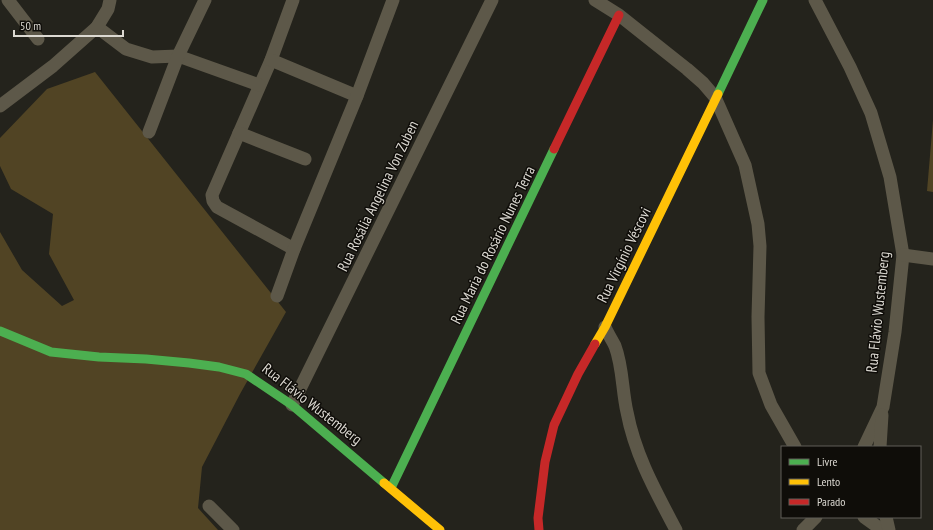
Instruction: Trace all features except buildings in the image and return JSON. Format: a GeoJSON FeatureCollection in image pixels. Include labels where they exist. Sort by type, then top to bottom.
{"type":"FeatureCollection","features":[{"type":"Feature","properties":{"kind":"street"},"geometry":{"type":"LineString","coordinates":[[8,0],[38,39]]}},
{"type":"Feature","properties":{"kind":"street"},"geometry":{"type":"LineString","coordinates":[[0,106],[53,66],[97,27],[108,9],[110,0]]}},
{"type":"Feature","properties":{"kind":"street"},"geometry":{"type":"LineString","coordinates":[[149,132],[178,56],[205,0]]}},
{"type":"Feature","properties":{"kind":"street"},"geometry":{"type":"LineString","coordinates":[[293,0],[271,60],[212,195],[217,207],[294,249]]}},
{"type":"Feature","properties":{"kind":"street"},"geometry":{"type":"LineString","coordinates":[[277,296],[294,249],[357,96],[393,0]]}},
{"type":"Feature","properties":{"kind":"street","name":"Rua Rosália Angelina Von Zuben"},"geometry":{"type":"LineString","coordinates":[[292,405],[492,0]]}},
{"type":"Feature","properties":{"kind":"street"},"geometry":{"type":"LineString","coordinates":[[595,0],[619,15],[703,83],[715,97],[745,165],[758,224],[760,246],[758,317],[760,373],[771,405],[794,446]]}},
{"type":"Feature","properties":{"kind":"street","name":"Rua Virgínio Véscovi"},"geometry":{"type":"LineString","coordinates":[[539,530],[538,518],[545,462],[554,425],[578,374],[605,327],[763,0]]}},
{"type":"Feature","properties":{"kind":"street","name":"Rua Flávio Wustemberg"},"geometry":{"type":"LineString","coordinates":[[815,0],[871,113],[890,178],[903,255],[895,332],[883,407],[864,446]]}},
{"type":"Feature","properties":{"kind":"street","name":"Rua Maria do Rosário Nunes Terra"},"geometry":{"type":"LineString","coordinates":[[391,488],[619,15]]}},
{"type":"Feature","properties":{"kind":"street"},"geometry":{"type":"LineString","coordinates":[[97,27],[126,49],[152,57],[178,56],[259,85]]}},
{"type":"Feature","properties":{"kind":"street"},"geometry":{"type":"LineString","coordinates":[[271,60],[357,96]]}},
{"type":"Feature","properties":{"kind":"street"},"geometry":{"type":"LineString","coordinates":[[238,133],[305,159]]}},
{"type":"Feature","properties":{"kind":"street"},"geometry":{"type":"LineString","coordinates":[[903,255],[933,259]]}},
{"type":"Feature","properties":{"kind":"street"},"geometry":{"type":"LineString","coordinates":[[605,327],[615,347],[622,375],[627,412],[637,448],[655,490],[676,530]]}},
{"type":"Feature","properties":{"kind":"street","name":"Rua Flávio Wustemberg"},"geometry":{"type":"LineString","coordinates":[[0,331],[51,352],[99,357],[153,359],[226,369],[246,374],[292,405],[440,530]]}},
{"type":"Feature","properties":{"kind":"street"},"geometry":{"type":"LineString","coordinates":[[880,446],[883,407]]}},
{"type":"Feature","properties":{"kind":"street"},"geometry":{"type":"LineString","coordinates":[[209,506],[233,530]]}},
{"type":"Feature","properties":{"kind":"street"},"geometry":{"type":"LineString","coordinates":[[803,530],[815,518]]}},
{"type":"Feature","properties":{"kind":"street"},"geometry":{"type":"LineString","coordinates":[[865,518],[882,530]]}},
{"type":"Feature","properties":{"kind":"street"},"geometry":{"type":"LineString","coordinates":[[886,518],[889,530]]}},
{"type":"Feature","properties":{"kind":"shaded area"},"geometry":{"type":"Polygon","coordinates":[[[95,72],[286,312],[240,394],[202,467],[198,508],[218,530],[0,530],[0,232],[22,270],[62,306],[74,300],[49,254],[53,214],[11,189],[0,166],[0,138],[47,89],[95,72]]]}},
{"type":"Feature","properties":{"kind":"shaded area"},"geometry":{"type":"Polygon","coordinates":[[[933,120],[933,192],[927,191],[933,120]]]}},
{"type":"Feature","properties":{"kind":"traffic: fast"},"geometry":{"type":"LineString","coordinates":[[718,94],[763,0]]}},
{"type":"Feature","properties":{"kind":"traffic: fast"},"geometry":{"type":"LineString","coordinates":[[391,488],[554,149]]}},
{"type":"Feature","properties":{"kind":"traffic: fast"},"geometry":{"type":"LineString","coordinates":[[0,331],[51,352],[189,363],[219,367],[246,374],[292,405],[384,483]]}},
{"type":"Feature","properties":{"kind":"traffic: slow"},"geometry":{"type":"LineString","coordinates":[[595,344],[605,327],[718,94]]}},
{"type":"Feature","properties":{"kind":"traffic: slow"},"geometry":{"type":"LineString","coordinates":[[384,483],[440,530]]}},
{"type":"Feature","properties":{"kind":"traffic: jam"},"geometry":{"type":"LineString","coordinates":[[554,149],[619,15]]}},
{"type":"Feature","properties":{"kind":"traffic: jam"},"geometry":{"type":"LineString","coordinates":[[539,530],[538,518],[545,462],[554,425],[578,374],[595,344]]}}]}
